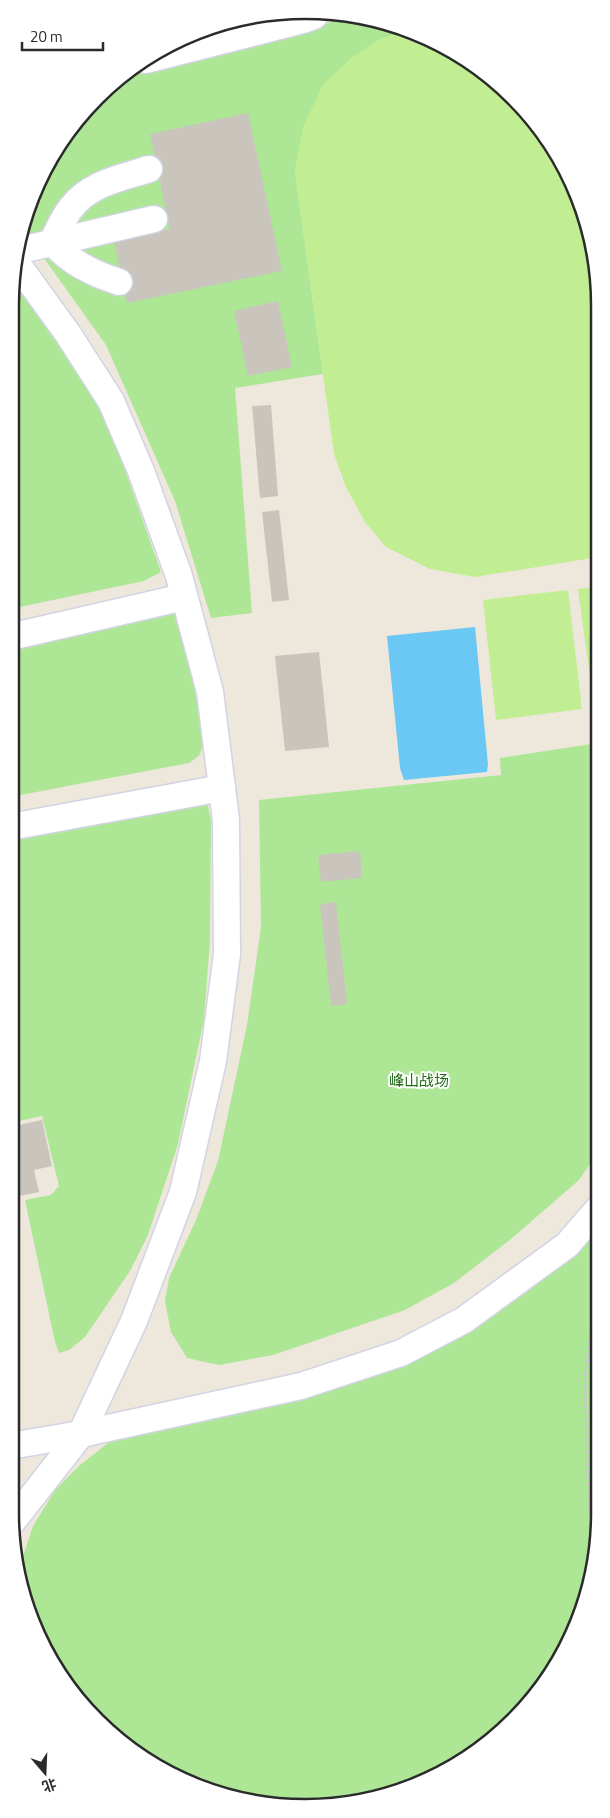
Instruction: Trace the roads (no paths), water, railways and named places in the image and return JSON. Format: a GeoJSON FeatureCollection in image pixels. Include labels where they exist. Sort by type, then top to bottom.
{"type":"FeatureCollection","features":[{"type":"Feature","properties":{"kind":"lane"},"geometry":{"type":"LineString","coordinates":[[165,55],[306,19]]}},
{"type":"Feature","properties":{"kind":"lane"},"geometry":{"type":"LineString","coordinates":[[52,242],[71,208],[84,195],[105,182],[149,170]]}},
{"type":"Feature","properties":{"kind":"lane"},"geometry":{"type":"LineString","coordinates":[[24,249],[154,219]]}},
{"type":"Feature","properties":{"kind":"lane"},"geometry":{"type":"LineString","coordinates":[[52,242],[65,256],[81,266],[93,273],[118,282]]}},
{"type":"Feature","properties":{"kind":"lane"},"geometry":{"type":"LineString","coordinates":[[19,1513],[81,1434],[134,1320],[183,1192],[213,1061],[228,954],[226,820],[210,692],[179,576],[141,471],[111,401],[68,334],[21,269]]}},
{"type":"Feature","properties":{"kind":"lane"},"geometry":{"type":"LineString","coordinates":[[19,635],[184,597]]}},
{"type":"Feature","properties":{"kind":"lane"},"geometry":{"type":"LineString","coordinates":[[19,824],[222,788]]}},
{"type":"Feature","properties":{"kind":"lane"},"geometry":{"type":"LineString","coordinates":[[19,1444],[81,1434],[301,1386],[401,1352],[464,1320],[567,1244],[591,1217]]}},
{"type":"Feature","properties":{"kind":"water"},"geometry":{"type":"Polygon","coordinates":[[[475,627],[488,765],[487,772],[404,780],[400,768],[387,636],[475,627]]]}},
{"type":"Feature","properties":{"kind":"park label","name":"峰山战场"},"geometry":{"type":"Point","coordinates":[419,1080]}}]}
